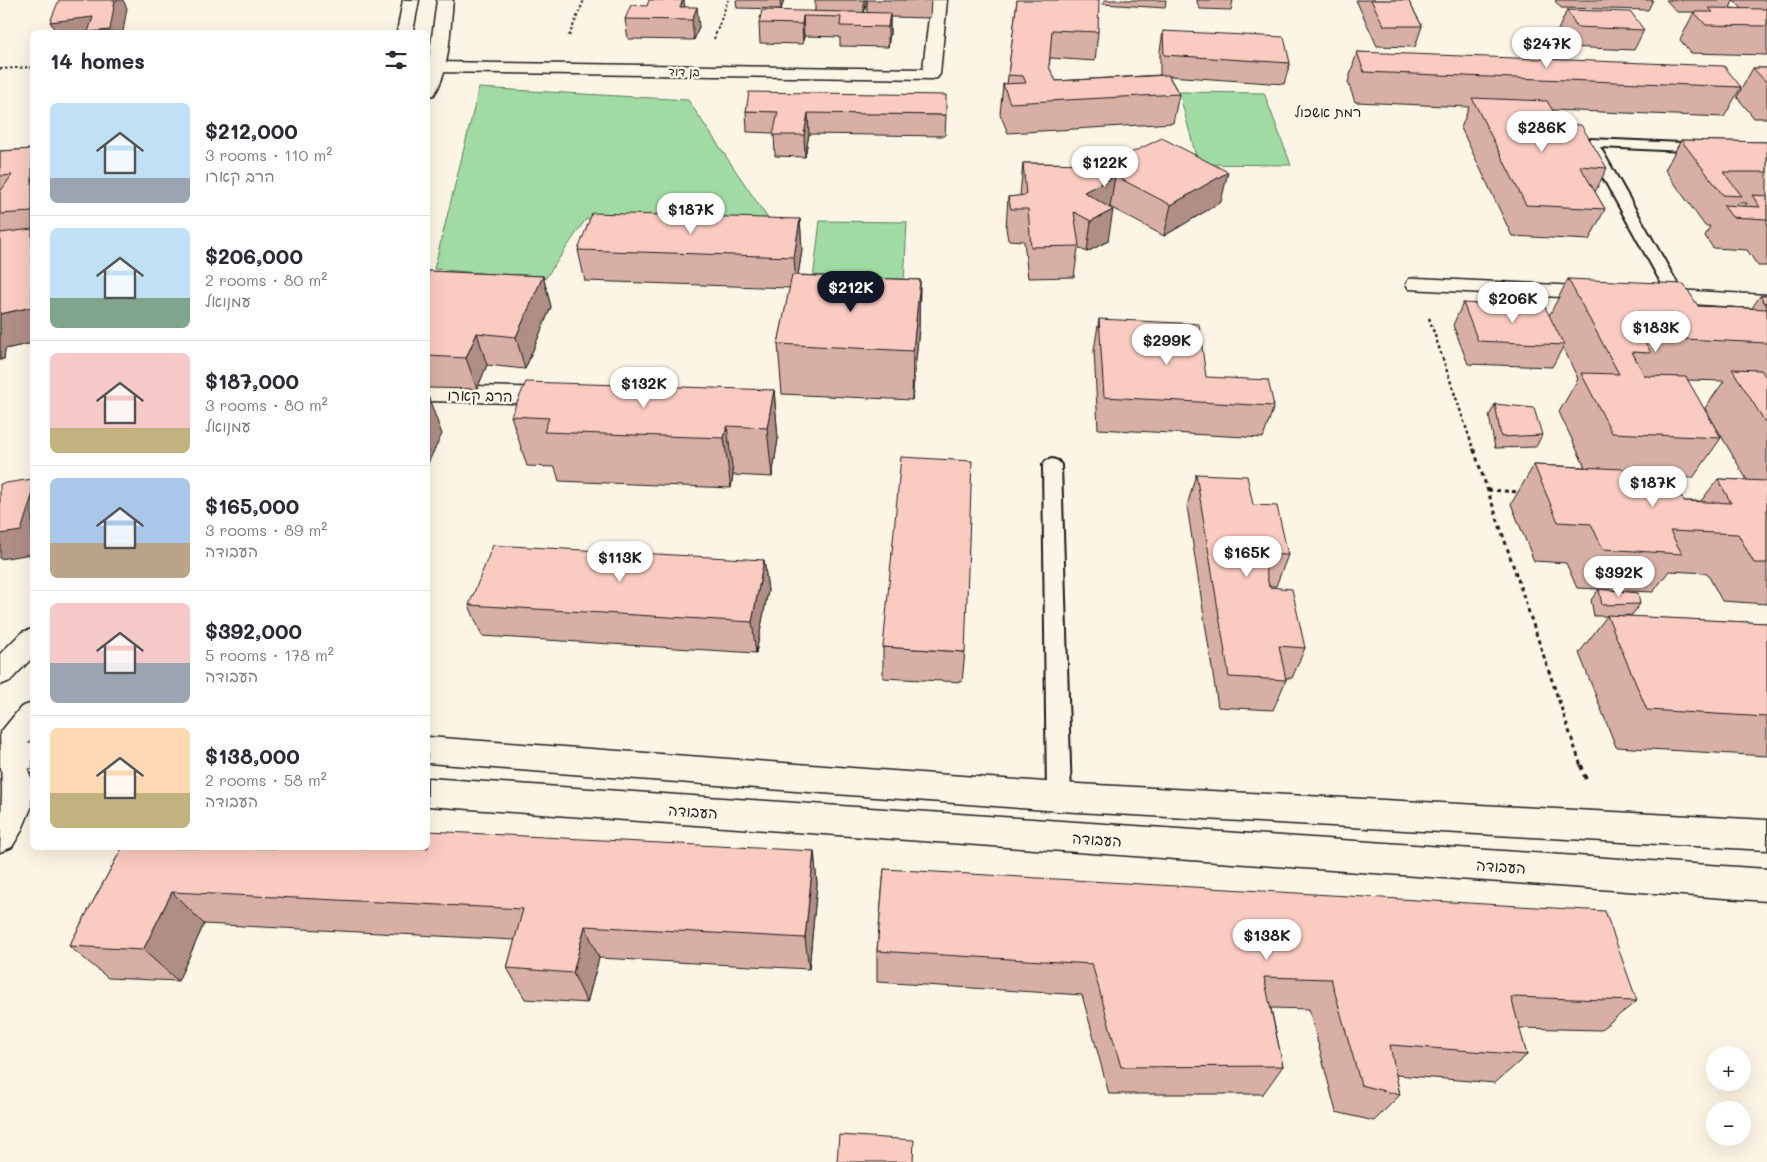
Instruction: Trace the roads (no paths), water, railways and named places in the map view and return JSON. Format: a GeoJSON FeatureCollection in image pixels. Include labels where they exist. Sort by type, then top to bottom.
{"type":"FeatureCollection","features":[{"type":"Feature","properties":{"kind":"street"},"geometry":{"type":"LineString","coordinates":[[405,30],[411,0]]}},
{"type":"Feature","properties":{"kind":"street"},"geometry":{"type":"LineString","coordinates":[[430,85],[436,67],[445,0]]}},
{"type":"Feature","properties":{"kind":"street","name":"בן דוד"},"geometry":{"type":"LineString","coordinates":[[436,67],[931,74],[939,0]]}},
{"type":"Feature","properties":{"kind":"street"},"geometry":{"type":"LineString","coordinates":[[1417,284],[1767,302]]}},
{"type":"Feature","properties":{"kind":"street","name":"הרב קארו"},"geometry":{"type":"LineString","coordinates":[[430,393],[584,397]]}},
{"type":"Feature","properties":{"kind":"street"},"geometry":{"type":"LineString","coordinates":[[0,673],[30,642]]}},
{"type":"Feature","properties":{"kind":"street"},"geometry":{"type":"LineString","coordinates":[[15,819],[18,786],[11,754],[30,720]]}},
{"type":"Feature","properties":{"kind":"street"},"geometry":{"type":"LineString","coordinates":[[430,750],[1059,797],[1767,836]]}},
{"type":"Feature","properties":{"kind":"street","name":"העבודה"},"geometry":{"type":"LineString","coordinates":[[430,792],[1767,885]]}},
{"type":"Feature","properties":{"kind":"lane"},"geometry":{"type":"LineString","coordinates":[[1677,297],[1591,143],[1718,148]]}},
{"type":"Feature","properties":{"kind":"lane"},"geometry":{"type":"LineString","coordinates":[[1052,465],[1059,797]]}},
{"type":"Feature","properties":{"kind":"district","name":"רמת אשכול"},"geometry":{"type":"Point","coordinates":[1328,111]}}]}
